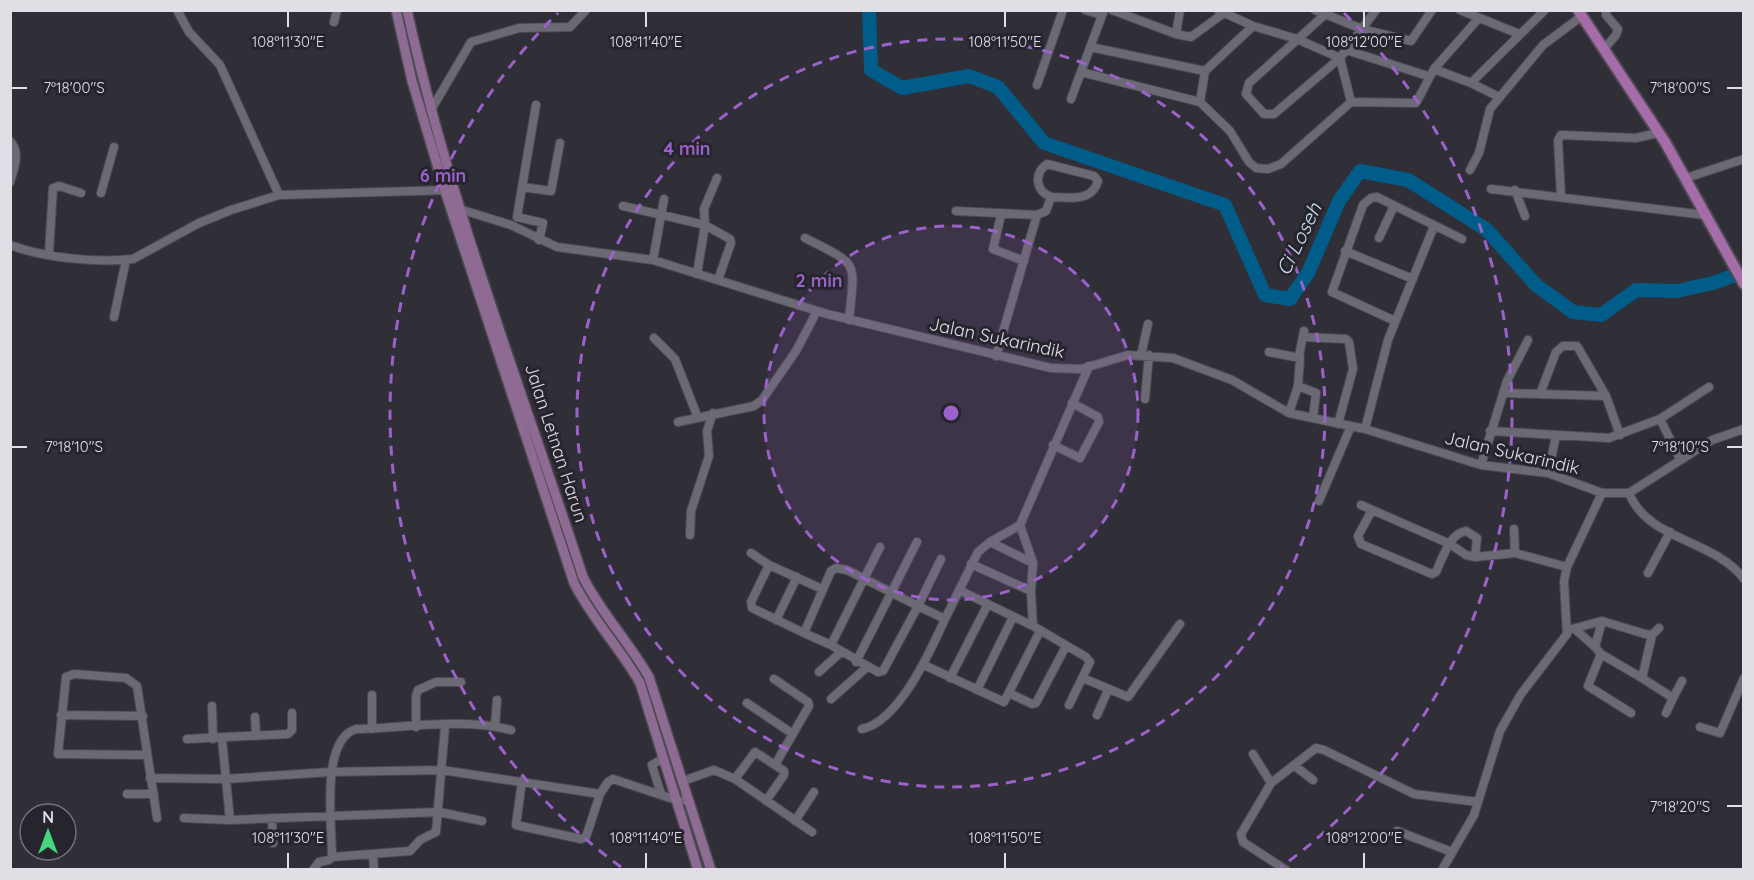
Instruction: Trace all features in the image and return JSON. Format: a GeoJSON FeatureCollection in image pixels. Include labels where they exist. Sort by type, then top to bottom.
{"type":"FeatureCollection","features":[{"type":"Feature","properties":{"kind":"highway"},"geometry":{"type":"LineString","coordinates":[[1580,13],[1686,178],[1743,285]]}},
{"type":"Feature","properties":{"kind":"main road","name":"Jalan Letnan Harun"},"geometry":{"type":"LineString","coordinates":[[396,10],[412,81],[525,402],[583,577],[597,605],[635,652],[650,677],[683,781],[684,801],[698,870]]}},
{"type":"Feature","properties":{"kind":"main road","name":"Jalan Letnan Harun"},"geometry":{"type":"LineString","coordinates":[[407,10],[449,190]]}},
{"type":"Feature","properties":{"kind":"main road","name":"Jalan Letnan Harun"},"geometry":{"type":"LineString","coordinates":[[455,208],[573,583],[589,612],[627,660],[640,683],[664,759],[684,801],[711,870]]}},
{"type":"Feature","properties":{"kind":"main road"},"geometry":{"type":"LineString","coordinates":[[515,404],[525,402]]}},
{"type":"Feature","properties":{"kind":"street"},"geometry":{"type":"LineString","coordinates":[[177,10],[189,32],[219,65],[279,195]]}},
{"type":"Feature","properties":{"kind":"street"},"geometry":{"type":"LineString","coordinates":[[334,22],[337,10]]}},
{"type":"Feature","properties":{"kind":"street"},"geometry":{"type":"LineString","coordinates":[[431,110],[441,97],[471,42],[519,28],[570,27],[586,10]]}},
{"type":"Feature","properties":{"kind":"street"},"geometry":{"type":"LineString","coordinates":[[1037,85],[1063,10]]}},
{"type":"Feature","properties":{"kind":"street"},"geometry":{"type":"LineString","coordinates":[[1071,99],[1103,13],[1085,10]]}},
{"type":"Feature","properties":{"kind":"street"},"geometry":{"type":"LineString","coordinates":[[1112,10],[1176,34],[1196,36],[1221,12],[1253,26],[1297,39],[1340,58]]}},
{"type":"Feature","properties":{"kind":"street"},"geometry":{"type":"LineString","coordinates":[[1176,34],[1180,10]]}},
{"type":"Feature","properties":{"kind":"street"},"geometry":{"type":"LineString","coordinates":[[1241,20],[1246,10]]}},
{"type":"Feature","properties":{"kind":"street"},"geometry":{"type":"LineString","coordinates":[[1315,10],[1329,13],[1362,29],[1411,41],[1432,10]]}},
{"type":"Feature","properties":{"kind":"street"},"geometry":{"type":"LineString","coordinates":[[1329,13],[1297,39],[1247,86],[1246,94],[1268,116],[1278,111],[1340,58],[1376,10]]}},
{"type":"Feature","properties":{"kind":"street"},"geometry":{"type":"LineString","coordinates":[[1460,10],[1519,34]]}},
{"type":"Feature","properties":{"kind":"street"},"geometry":{"type":"LineString","coordinates":[[1604,49],[1616,35],[1618,29],[1606,15],[1606,10]]}},
{"type":"Feature","properties":{"kind":"street"},"geometry":{"type":"LineString","coordinates":[[1471,83],[1541,12]]}},
{"type":"Feature","properties":{"kind":"street"},"geometry":{"type":"LineString","coordinates":[[1470,170],[1479,153],[1490,109],[1543,45],[1580,13]]}},
{"type":"Feature","properties":{"kind":"street"},"geometry":{"type":"LineString","coordinates":[[1081,72],[1200,102],[1230,131],[1249,162],[1256,168],[1268,170],[1281,164],[1351,102],[1412,105],[1418,100],[1428,76],[1478,19]]}},
{"type":"Feature","properties":{"kind":"street"},"geometry":{"type":"LineString","coordinates":[[1200,102],[1204,71],[1253,26]]}},
{"type":"Feature","properties":{"kind":"street"},"geometry":{"type":"LineString","coordinates":[[1090,47],[1204,71]]}},
{"type":"Feature","properties":{"kind":"street"},"geometry":{"type":"LineString","coordinates":[[1346,50],[1428,76]]}},
{"type":"Feature","properties":{"kind":"street"},"geometry":{"type":"LineString","coordinates":[[1340,58],[1351,102]]}},
{"type":"Feature","properties":{"kind":"street"},"geometry":{"type":"LineString","coordinates":[[1434,69],[1499,97]]}},
{"type":"Feature","properties":{"kind":"street"},"geometry":{"type":"LineString","coordinates":[[536,105],[518,217],[543,223],[539,240]]}},
{"type":"Feature","properties":{"kind":"street"},"geometry":{"type":"LineString","coordinates":[[1561,195],[1559,136],[1636,138],[1658,133]]}},
{"type":"Feature","properties":{"kind":"street"},"geometry":{"type":"LineString","coordinates":[[10,141],[15,146],[16,160],[10,182]]}},
{"type":"Feature","properties":{"kind":"street"},"geometry":{"type":"LineString","coordinates":[[522,188],[551,191],[560,142]]}},
{"type":"Feature","properties":{"kind":"street"},"geometry":{"type":"LineString","coordinates":[[101,193],[114,147]]}},
{"type":"Feature","properties":{"kind":"street"},"geometry":{"type":"LineString","coordinates":[[1686,178],[1743,159]]}},
{"type":"Feature","properties":{"kind":"street"},"geometry":{"type":"LineString","coordinates":[[1047,164],[1094,176],[1098,182],[1088,195],[1082,197],[1052,197],[1043,194],[1037,186],[1042,167],[1047,164]]}},
{"type":"Feature","properties":{"kind":"street"},"geometry":{"type":"LineString","coordinates":[[697,274],[705,225],[704,209],[717,178]]}},
{"type":"Feature","properties":{"kind":"street"},"geometry":{"type":"LineString","coordinates":[[50,253],[53,188],[59,186],[81,193]]}},
{"type":"Feature","properties":{"kind":"street"},"geometry":{"type":"LineString","coordinates":[[1491,189],[1561,195],[1705,215]]}},
{"type":"Feature","properties":{"kind":"street"},"geometry":{"type":"LineString","coordinates":[[10,245],[96,260],[126,260],[133,259],[199,223],[279,195],[449,190]]}},
{"type":"Feature","properties":{"kind":"street"},"geometry":{"type":"LineString","coordinates":[[1515,190],[1525,216]]}},
{"type":"Feature","properties":{"kind":"street"},"geometry":{"type":"LineString","coordinates":[[956,211],[1037,215],[1046,212],[1052,197]]}},
{"type":"Feature","properties":{"kind":"street"},"geometry":{"type":"LineString","coordinates":[[1395,321],[1332,292],[1345,251],[1367,200],[1377,197],[1462,239]]}},
{"type":"Feature","properties":{"kind":"street"},"geometry":{"type":"LineString","coordinates":[[653,260],[664,199]]}},
{"type":"Feature","properties":{"kind":"street"},"geometry":{"type":"LineString","coordinates":[[623,206],[705,225],[731,241],[718,280]]}},
{"type":"Feature","properties":{"kind":"street"},"geometry":{"type":"LineString","coordinates":[[1379,238],[1395,206]]}},
{"type":"Feature","properties":{"kind":"street","name":"Jalan Sukarindik"},"geometry":{"type":"LineString","coordinates":[[455,208],[511,225],[557,247],[653,260],[849,320],[1062,370],[1089,366],[1120,356],[1145,355],[1173,358],[1218,374],[1289,413],[1365,429],[1481,465],[1548,473],[1602,493]]}},
{"type":"Feature","properties":{"kind":"street"},"geometry":{"type":"LineString","coordinates":[[1001,215],[993,249],[1024,261]]}},
{"type":"Feature","properties":{"kind":"street"},"geometry":{"type":"LineString","coordinates":[[996,356],[1037,215]]}},
{"type":"Feature","properties":{"kind":"street"},"geometry":{"type":"LineString","coordinates":[[1365,429],[1395,321],[1434,226]]}},
{"type":"Feature","properties":{"kind":"street"},"geometry":{"type":"LineString","coordinates":[[805,238],[842,256],[852,266],[854,277],[849,320]]}},
{"type":"Feature","properties":{"kind":"street"},"geometry":{"type":"LineString","coordinates":[[1345,251],[1413,279]]}},
{"type":"Feature","properties":{"kind":"street"},"geometry":{"type":"LineString","coordinates":[[114,317],[126,260]]}},
{"type":"Feature","properties":{"kind":"street"},"geometry":{"type":"LineString","coordinates":[[678,422],[754,406],[762,400],[796,351],[817,311]]}},
{"type":"Feature","properties":{"kind":"street"},"geometry":{"type":"LineString","coordinates":[[1145,399],[1148,324]]}},
{"type":"Feature","properties":{"kind":"street"},"geometry":{"type":"LineString","coordinates":[[1289,413],[1298,386],[1299,357],[1304,334],[1346,339],[1349,342],[1353,369],[1338,424]]}},
{"type":"Feature","properties":{"kind":"street"},"geometry":{"type":"LineString","coordinates":[[654,338],[675,359],[698,418]]}},
{"type":"Feature","properties":{"kind":"street"},"geometry":{"type":"LineString","coordinates":[[1481,465],[1503,393],[1528,340]]}},
{"type":"Feature","properties":{"kind":"street"},"geometry":{"type":"LineString","coordinates":[[1540,394],[1556,352],[1563,346],[1571,344],[1577,346],[1606,396],[1620,435]]}},
{"type":"Feature","properties":{"kind":"street"},"geometry":{"type":"LineString","coordinates":[[1269,352],[1299,357]]}},
{"type":"Feature","properties":{"kind":"street"},"geometry":{"type":"LineString","coordinates":[[862,729],[876,725],[885,716],[924,665],[978,552],[990,542],[1020,525],[1089,366]]}},
{"type":"Feature","properties":{"kind":"street"},"geometry":{"type":"LineString","coordinates":[[1298,386],[1316,393],[1313,418]]}},
{"type":"Feature","properties":{"kind":"street"},"geometry":{"type":"LineString","coordinates":[[1490,431],[1599,438],[1620,435],[1660,419],[1709,387]]}},
{"type":"Feature","properties":{"kind":"street"},"geometry":{"type":"LineString","coordinates":[[1503,393],[1606,396]]}},
{"type":"Feature","properties":{"kind":"street"},"geometry":{"type":"LineString","coordinates":[[1053,446],[1080,458],[1099,422],[1098,417],[1072,403]]}},
{"type":"Feature","properties":{"kind":"street"},"geometry":{"type":"LineString","coordinates":[[690,535],[691,511],[709,456],[707,431],[713,413]]}},
{"type":"Feature","properties":{"kind":"street"},"geometry":{"type":"LineString","coordinates":[[1660,419],[1680,459]]}},
{"type":"Feature","properties":{"kind":"street"},"geometry":{"type":"LineString","coordinates":[[1319,501],[1351,426]]}},
{"type":"Feature","properties":{"kind":"street"},"geometry":{"type":"LineString","coordinates":[[1673,698],[1601,654],[1572,630],[1564,581],[1567,567],[1602,493],[1629,493],[1712,440],[1743,431]]}},
{"type":"Feature","properties":{"kind":"street"},"geometry":{"type":"LineString","coordinates":[[1548,473],[1556,436]]}},
{"type":"Feature","properties":{"kind":"street"},"geometry":{"type":"LineString","coordinates":[[1629,493],[1641,514],[1728,562],[1743,579]]}},
{"type":"Feature","properties":{"kind":"street"},"geometry":{"type":"LineString","coordinates":[[1361,505],[1450,544],[1461,554],[1475,557],[1515,553],[1567,567]]}},
{"type":"Feature","properties":{"kind":"street"},"geometry":{"type":"LineString","coordinates":[[1372,510],[1358,536],[1360,544],[1432,574],[1436,572],[1450,544],[1462,531],[1474,535],[1478,540],[1475,557]]}},
{"type":"Feature","properties":{"kind":"street"},"geometry":{"type":"LineString","coordinates":[[924,665],[1004,702],[1011,694],[1036,628],[1031,591],[1033,563],[1020,525]]}},
{"type":"Feature","properties":{"kind":"street"},"geometry":{"type":"LineString","coordinates":[[1514,529],[1515,553]]}},
{"type":"Feature","properties":{"kind":"street"},"geometry":{"type":"LineString","coordinates":[[1648,573],[1670,532]]}},
{"type":"Feature","properties":{"kind":"street"},"geometry":{"type":"LineString","coordinates":[[856,662],[917,542]]}},
{"type":"Feature","properties":{"kind":"street"},"geometry":{"type":"LineString","coordinates":[[990,542],[1033,563]]}},
{"type":"Feature","properties":{"kind":"street"},"geometry":{"type":"LineString","coordinates":[[831,645],[880,547]]}},
{"type":"Feature","properties":{"kind":"street"},"geometry":{"type":"LineString","coordinates":[[751,554],[769,565],[822,589]]}},
{"type":"Feature","properties":{"kind":"street"},"geometry":{"type":"LineString","coordinates":[[769,565],[751,605],[752,608],[831,645],[866,668],[878,672],[883,671],[941,559]]}},
{"type":"Feature","properties":{"kind":"street"},"geometry":{"type":"LineString","coordinates":[[971,564],[1031,591]]}},
{"type":"Feature","properties":{"kind":"street"},"geometry":{"type":"LineString","coordinates":[[804,633],[822,589],[831,571],[836,568],[847,570],[945,619]]}},
{"type":"Feature","properties":{"kind":"street"},"geometry":{"type":"LineString","coordinates":[[776,620],[796,576]]}},
{"type":"Feature","properties":{"kind":"street"},"geometry":{"type":"LineString","coordinates":[[959,590],[1036,628],[1088,659],[1089,664],[1069,705]]}},
{"type":"Feature","properties":{"kind":"street"},"geometry":{"type":"LineString","coordinates":[[951,678],[988,604]]}},
{"type":"Feature","properties":{"kind":"street"},"geometry":{"type":"LineString","coordinates":[[978,690],[1013,617]]}},
{"type":"Feature","properties":{"kind":"street"},"geometry":{"type":"LineString","coordinates":[[1595,647],[1602,621]]}},
{"type":"Feature","properties":{"kind":"street"},"geometry":{"type":"LineString","coordinates":[[1442,870],[1478,802],[1500,731],[1521,694],[1572,630],[1602,621],[1652,635]]}},
{"type":"Feature","properties":{"kind":"street"},"geometry":{"type":"LineString","coordinates":[[1083,678],[1128,697],[1180,624]]}},
{"type":"Feature","properties":{"kind":"street"},"geometry":{"type":"LineString","coordinates":[[1642,678],[1652,635],[1659,628]]}},
{"type":"Feature","properties":{"kind":"street"},"geometry":{"type":"LineString","coordinates":[[1011,694],[1032,704],[1036,703],[1066,646]]}},
{"type":"Feature","properties":{"kind":"street"},"geometry":{"type":"LineString","coordinates":[[819,672],[841,652]]}},
{"type":"Feature","properties":{"kind":"street"},"geometry":{"type":"LineString","coordinates":[[1601,654],[1588,686],[1631,713]]}},
{"type":"Feature","properties":{"kind":"street"},"geometry":{"type":"LineString","coordinates":[[831,699],[866,668]]}},
{"type":"Feature","properties":{"kind":"street"},"geometry":{"type":"LineString","coordinates":[[147,755],[61,756],[57,750],[66,677],[74,674],[130,679],[139,690],[157,818]]}},
{"type":"Feature","properties":{"kind":"street"},"geometry":{"type":"LineString","coordinates":[[1700,727],[1720,733],[1743,678]]}},
{"type":"Feature","properties":{"kind":"street"},"geometry":{"type":"LineString","coordinates":[[774,679],[809,703],[775,765]]}},
{"type":"Feature","properties":{"kind":"street"},"geometry":{"type":"LineString","coordinates":[[1666,713],[1682,681]]}},
{"type":"Feature","properties":{"kind":"street"},"geometry":{"type":"LineString","coordinates":[[416,727],[416,696],[422,686],[436,682],[461,682]]}},
{"type":"Feature","properties":{"kind":"street"},"geometry":{"type":"LineString","coordinates":[[1097,715],[1108,690]]}},
{"type":"Feature","properties":{"kind":"street"},"geometry":{"type":"LineString","coordinates":[[372,696],[372,729]]}},
{"type":"Feature","properties":{"kind":"street"},"geometry":{"type":"LineString","coordinates":[[495,726],[497,700]]}},
{"type":"Feature","properties":{"kind":"street"},"geometry":{"type":"LineString","coordinates":[[747,703],[793,734]]}},
{"type":"Feature","properties":{"kind":"street"},"geometry":{"type":"LineString","coordinates":[[212,706],[230,820]]}},
{"type":"Feature","properties":{"kind":"street"},"geometry":{"type":"LineString","coordinates":[[187,739],[288,734],[292,729],[292,713]]}},
{"type":"Feature","properties":{"kind":"street"},"geometry":{"type":"LineString","coordinates":[[61,714],[142,716]]}},
{"type":"Feature","properties":{"kind":"street"},"geometry":{"type":"LineString","coordinates":[[255,717],[256,735]]}},
{"type":"Feature","properties":{"kind":"street"},"geometry":{"type":"LineString","coordinates":[[314,870],[319,862],[329,860],[332,856],[330,772],[338,745],[344,734],[356,729],[445,726],[462,722],[511,730]]}},
{"type":"Feature","properties":{"kind":"street"},"geometry":{"type":"LineString","coordinates":[[332,856],[410,851],[420,840],[436,832],[445,726]]}},
{"type":"Feature","properties":{"kind":"street"},"geometry":{"type":"LineString","coordinates":[[1286,870],[1243,842],[1240,837],[1271,783],[1295,766],[1312,750],[1320,748],[1414,794],[1478,802]]}},
{"type":"Feature","properties":{"kind":"street"},"geometry":{"type":"LineString","coordinates":[[735,779],[753,753],[775,765],[784,773],[766,801]]}},
{"type":"Feature","properties":{"kind":"street"},"geometry":{"type":"LineString","coordinates":[[1253,754],[1271,783]]}},
{"type":"Feature","properties":{"kind":"street"},"geometry":{"type":"LineString","coordinates":[[662,794],[652,765],[664,759]]}},
{"type":"Feature","properties":{"kind":"street"},"geometry":{"type":"LineString","coordinates":[[1295,766],[1313,780]]}},
{"type":"Feature","properties":{"kind":"street"},"geometry":{"type":"LineString","coordinates":[[150,778],[225,779],[330,772],[442,770],[600,794]]}},
{"type":"Feature","properties":{"kind":"street"},"geometry":{"type":"LineString","coordinates":[[683,781],[714,770],[724,772],[812,832]]}},
{"type":"Feature","properties":{"kind":"street"},"geometry":{"type":"LineString","coordinates":[[522,781],[516,825],[581,839],[586,837],[600,794],[608,782],[613,779],[684,801]]}},
{"type":"Feature","properties":{"kind":"street"},"geometry":{"type":"LineString","coordinates":[[795,822],[814,792]]}},
{"type":"Feature","properties":{"kind":"street"},"geometry":{"type":"LineString","coordinates":[[127,794],[154,794]]}},
{"type":"Feature","properties":{"kind":"street"},"geometry":{"type":"LineString","coordinates":[[184,818],[230,820],[439,812],[482,821]]}},
{"type":"Feature","properties":{"kind":"street"},"geometry":{"type":"LineString","coordinates":[[272,818],[273,843]]}},
{"type":"Feature","properties":{"kind":"street"},"geometry":{"type":"LineString","coordinates":[[1396,831],[1452,852]]}},
{"type":"Feature","properties":{"kind":"street"},"geometry":{"type":"LineString","coordinates":[[374,854],[374,870]]}},
{"type":"Feature","properties":{"kind":"waterway","name":"Ci Loseh"},"geometry":{"type":"LineString","coordinates":[[869,10],[871,70],[902,88],[969,76],[998,87],[1044,143],[1225,205],[1265,295],[1290,299],[1308,273],[1339,201],[1360,171],[1408,180],[1487,230],[1536,285],[1573,312],[1601,315],[1636,290],[1677,291],[1713,283],[1744,272]]}}]}
